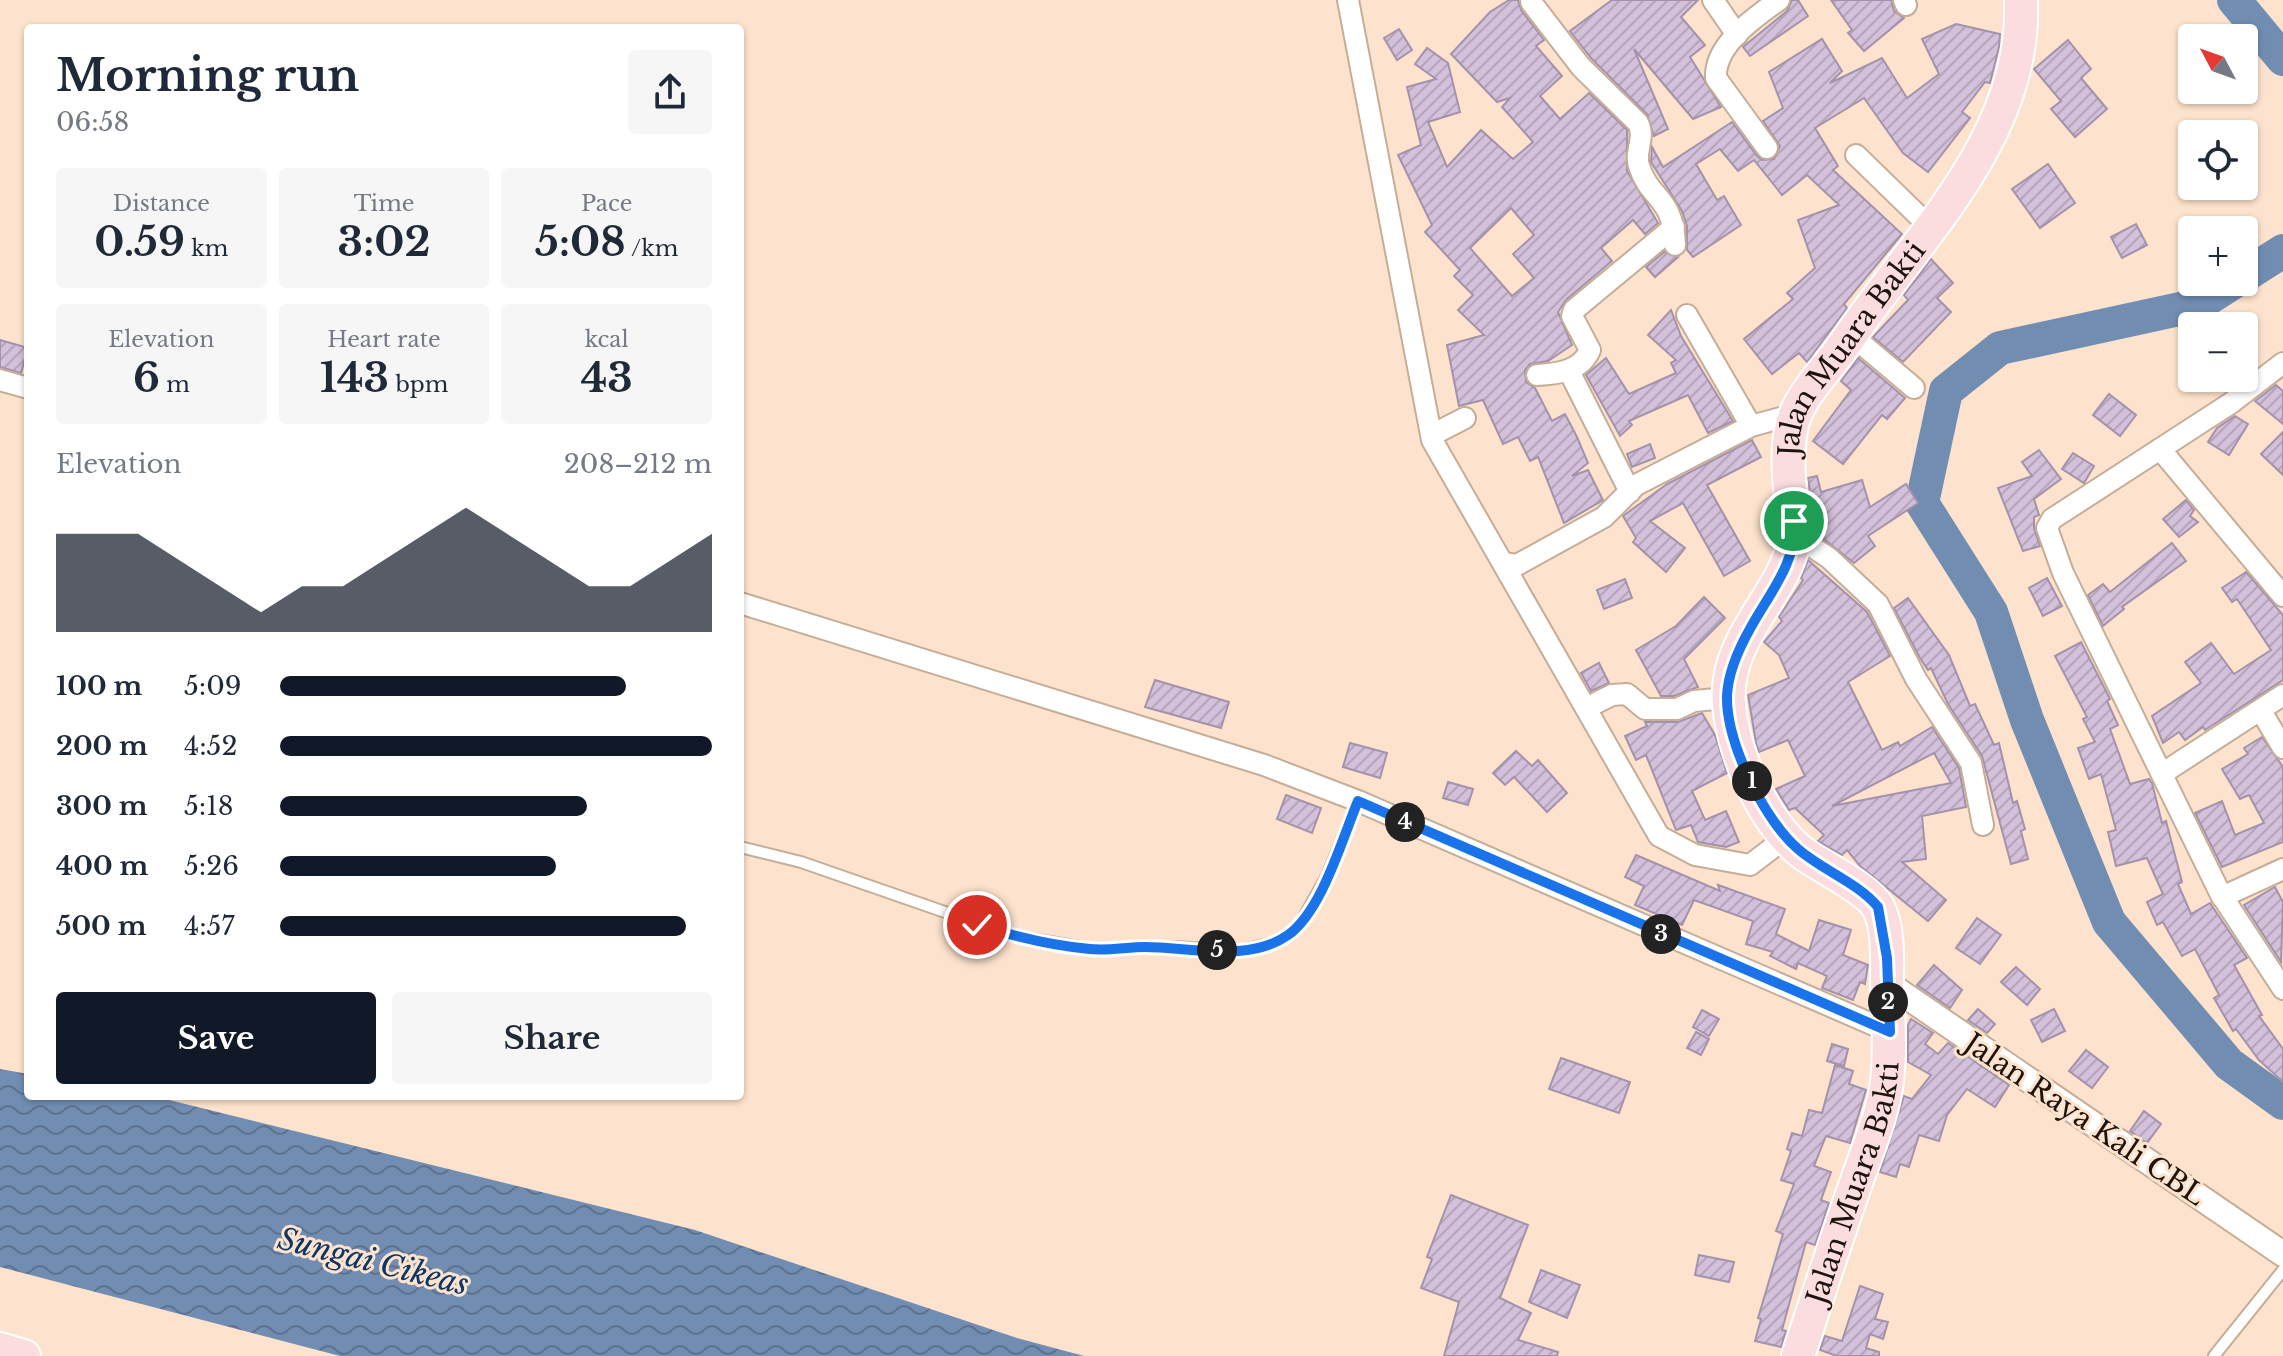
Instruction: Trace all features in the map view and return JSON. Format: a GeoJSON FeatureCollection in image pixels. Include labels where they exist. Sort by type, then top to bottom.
{"type":"FeatureCollection","features":[{"type":"Feature","properties":{"kind":"main road","name":"Jalan Muara Bakti"},"geometry":{"type":"LineString","coordinates":[[1798,1356],[1886,1085],[1890,1032],[1883,924],[1878,907],[1867,896],[1800,851],[1782,834],[1767,813],[1740,753],[1727,698],[1731,673],[1744,639],[1780,578],[1796,536],[1790,490],[1795,414],[1850,334],[1932,229],[1977,158],[1997,116],[2016,52],[2021,0]]}},
{"type":"Feature","properties":{"kind":"main road"},"geometry":{"type":"LineString","coordinates":[[0,1349],[24,1356]]}},
{"type":"Feature","properties":{"kind":"street"},"geometry":{"type":"LineString","coordinates":[[1348,0],[1432,435],[1490,547],[1503,563],[1659,836],[1695,855],[1750,865],[1771,849],[1782,834]]}},
{"type":"Feature","properties":{"kind":"street"},"geometry":{"type":"LineString","coordinates":[[1713,0],[1737,35]]}},
{"type":"Feature","properties":{"kind":"street"},"geometry":{"type":"LineString","coordinates":[[1767,148],[1716,78],[1716,66],[1737,35],[1779,0]]}},
{"type":"Feature","properties":{"kind":"street"},"geometry":{"type":"LineString","coordinates":[[1531,2],[1581,67],[1638,123],[1643,134],[1636,158],[1641,172],[1667,206],[1674,236],[1574,310],[1572,316],[1590,350],[1569,371],[1537,375]]}},
{"type":"Feature","properties":{"kind":"street"},"geometry":{"type":"LineString","coordinates":[[1856,155],[1932,229]]}},
{"type":"Feature","properties":{"kind":"street"},"geometry":{"type":"LineString","coordinates":[[1687,315],[1751,426]]}},
{"type":"Feature","properties":{"kind":"street"},"geometry":{"type":"LineString","coordinates":[[1850,334],[1914,388]]}},
{"type":"Feature","properties":{"kind":"street"},"geometry":{"type":"LineString","coordinates":[[2282,984],[2222,897],[2063,573],[2047,528],[2052,519],[2160,449],[2283,363]]}},
{"type":"Feature","properties":{"kind":"street"},"geometry":{"type":"LineString","coordinates":[[1569,371],[1630,492]]}},
{"type":"Feature","properties":{"kind":"street"},"geometry":{"type":"LineString","coordinates":[[0,380],[24,387]]}},
{"type":"Feature","properties":{"kind":"street"},"geometry":{"type":"LineString","coordinates":[[1503,563],[1517,565],[1604,517],[1636,485],[1751,426],[1795,414]]}},
{"type":"Feature","properties":{"kind":"street"},"geometry":{"type":"LineString","coordinates":[[1432,435],[1465,418]]}},
{"type":"Feature","properties":{"kind":"street"},"geometry":{"type":"LineString","coordinates":[[2160,449],[2283,596]]}},
{"type":"Feature","properties":{"kind":"street"},"geometry":{"type":"LineString","coordinates":[[1796,536],[1829,558],[1878,604],[1916,679],[1971,763],[1983,825]]}},
{"type":"Feature","properties":{"kind":"street"},"geometry":{"type":"LineString","coordinates":[[744,604],[1264,765],[1358,801],[1890,1032]]}},
{"type":"Feature","properties":{"kind":"street"},"geometry":{"type":"LineString","coordinates":[[1586,708],[1612,695],[1627,694],[1645,709],[1677,709],[1694,701],[1727,698]]}},
{"type":"Feature","properties":{"kind":"street"},"geometry":{"type":"LineString","coordinates":[[2163,773],[2283,695]]}},
{"type":"Feature","properties":{"kind":"street"},"geometry":{"type":"LineString","coordinates":[[2261,711],[2283,748]]}},
{"type":"Feature","properties":{"kind":"street"},"geometry":{"type":"LineString","coordinates":[[2222,897],[2283,869]]}},
{"type":"Feature","properties":{"kind":"street","name":"Jalan Raya Kali CBL"},"geometry":{"type":"LineString","coordinates":[[1887,971],[2283,1254]]}},
{"type":"Feature","properties":{"kind":"lane"},"geometry":{"type":"LineString","coordinates":[[744,848],[837,874],[1011,935],[1090,949],[1164,947],[1238,951],[1277,942],[1299,926],[1327,876],[1358,801]]}},
{"type":"Feature","properties":{"kind":"lane"},"geometry":{"type":"LineString","coordinates":[[2214,1356],[2283,1270]]}},
{"type":"Feature","properties":{"kind":"water","name":"Sungai Cikeas"},"geometry":{"type":"Polygon","coordinates":[[[0,1069],[24,1073],[24,1100],[169,1100],[695,1230],[1017,1338],[1084,1356],[340,1356],[0,1267],[0,1069]]]}},
{"type":"Feature","properties":{"kind":"building"},"geometry":{"type":"Polygon","coordinates":[[[1509,0],[1518,0],[1521,10],[1544,40],[1536,46],[1562,76],[1540,96],[1560,119],[1589,93],[1627,130],[1627,171],[1658,223],[1645,234],[1633,220],[1601,248],[1612,261],[1566,300],[1558,312],[1572,345],[1548,361],[1530,364],[1525,370],[1526,382],[1535,388],[1552,421],[1565,414],[1577,437],[1588,463],[1572,476],[1588,470],[1603,500],[1564,523],[1538,457],[1530,461],[1518,437],[1503,444],[1483,400],[1459,406],[1447,345],[1484,335],[1458,310],[1473,295],[1454,276],[1460,270],[1425,232],[1432,225],[1398,155],[1421,145],[1407,87],[1436,79],[1415,64],[1427,48],[1448,63],[1460,112],[1428,122],[1447,167],[1481,130],[1513,159],[1533,142],[1502,107],[1510,98],[1497,102],[1451,54],[1490,12],[1509,0]],[[1511,208],[1470,248],[1512,296],[1534,278],[1513,254],[1534,235],[1511,208]]]}},
{"type":"Feature","properties":{"kind":"building"},"geometry":{"type":"Polygon","coordinates":[[[1612,0],[1698,0],[1681,17],[1705,45],[1690,57],[1721,107],[1693,119],[1634,49],[1668,129],[1654,136],[1647,114],[1591,58],[1570,31],[1612,0]]]}},
{"type":"Feature","properties":{"kind":"building"},"geometry":{"type":"Polygon","coordinates":[[[1792,0],[1798,0],[1808,16],[1750,56],[1743,47],[1787,11],[1792,0]]]}},
{"type":"Feature","properties":{"kind":"building"},"geometry":{"type":"Polygon","coordinates":[[[1831,0],[1891,0],[1894,11],[1904,18],[1864,51],[1848,33],[1852,30],[1831,0]]]}},
{"type":"Feature","properties":{"kind":"building"},"geometry":{"type":"Polygon","coordinates":[[[1956,24],[2000,34],[1999,47],[1990,83],[1985,82],[1962,112],[1970,118],[1928,172],[1903,153],[1864,98],[1815,128],[1838,166],[1833,170],[1902,234],[1844,304],[1847,308],[1807,362],[1799,353],[1772,374],[1744,339],[1793,299],[1787,293],[1815,268],[1798,220],[1839,205],[1807,175],[1782,195],[1754,160],[1738,171],[1720,149],[1696,164],[1717,200],[1724,196],[1741,225],[1693,257],[1687,250],[1687,226],[1682,211],[1651,162],[1652,147],[1663,167],[1732,122],[1757,156],[1762,160],[1774,159],[1780,146],[1763,121],[1783,108],[1769,72],[1822,39],[1842,71],[1830,83],[1882,58],[1907,98],[1939,74],[1922,39],[1956,24]]]}},
{"type":"Feature","properties":{"kind":"building"},"geometry":{"type":"Polygon","coordinates":[[[1399,29],[1412,50],[1397,60],[1384,38],[1399,29]]]}},
{"type":"Feature","properties":{"kind":"building"},"geometry":{"type":"Polygon","coordinates":[[[2068,40],[2091,69],[2081,78],[2107,109],[2075,137],[2051,109],[2061,101],[2034,69],[2068,40]]]}},
{"type":"Feature","properties":{"kind":"building"},"geometry":{"type":"Polygon","coordinates":[[[2048,164],[2075,203],[2040,228],[2012,189],[2048,164]]]}},
{"type":"Feature","properties":{"kind":"building"},"geometry":{"type":"Polygon","coordinates":[[[2136,224],[2147,245],[2122,258],[2111,237],[2136,224]]]}},
{"type":"Feature","properties":{"kind":"building"},"geometry":{"type":"Polygon","coordinates":[[[1664,252],[1678,257],[1655,277],[1646,267],[1664,252]]]}},
{"type":"Feature","properties":{"kind":"building"},"geometry":{"type":"Polygon","coordinates":[[[1931,259],[1953,283],[1937,298],[1951,312],[1903,362],[1873,337],[1908,300],[1904,295],[1931,259]]]}},
{"type":"Feature","properties":{"kind":"building"},"geometry":{"type":"Polygon","coordinates":[[[1671,310],[1681,336],[1733,421],[1708,433],[1688,395],[1629,421],[1632,425],[1620,436],[1586,375],[1606,358],[1629,394],[1676,373],[1671,363],[1676,360],[1648,335],[1671,310]]]}},
{"type":"Feature","properties":{"kind":"building"},"geometry":{"type":"Polygon","coordinates":[[[0,340],[24,347],[21,373],[0,367],[0,340]]]}},
{"type":"Feature","properties":{"kind":"building"},"geometry":{"type":"Polygon","coordinates":[[[1858,358],[1905,398],[1887,419],[1882,415],[1843,464],[1813,441],[1851,390],[1841,381],[1858,358]]]}},
{"type":"Feature","properties":{"kind":"building"},"geometry":{"type":"Polygon","coordinates":[[[2276,385],[2283,391],[2283,424],[2255,401],[2276,385]]]}},
{"type":"Feature","properties":{"kind":"building"},"geometry":{"type":"Polygon","coordinates":[[[2109,394],[2136,415],[2120,436],[2093,415],[2109,394]]]}},
{"type":"Feature","properties":{"kind":"building"},"geometry":{"type":"Polygon","coordinates":[[[2235,416],[2248,424],[2229,455],[2208,442],[2217,428],[2235,416]]]}},
{"type":"Feature","properties":{"kind":"building"},"geometry":{"type":"Polygon","coordinates":[[[2283,432],[2283,475],[2261,454],[2283,432]]]}},
{"type":"Feature","properties":{"kind":"building"},"geometry":{"type":"Polygon","coordinates":[[[1752,440],[1761,457],[1707,485],[1750,561],[1724,576],[1683,503],[1650,521],[1685,548],[1666,572],[1633,542],[1636,538],[1623,516],[1667,484],[1752,440]]]}},
{"type":"Feature","properties":{"kind":"building"},"geometry":{"type":"Polygon","coordinates":[[[1650,444],[1655,458],[1632,467],[1627,454],[1650,444]]]}},
{"type":"Feature","properties":{"kind":"building"},"geometry":{"type":"Polygon","coordinates":[[[2039,450],[2061,479],[2034,499],[2039,515],[2034,517],[2034,528],[2040,546],[2023,551],[1998,488],[2032,476],[2022,462],[2039,450]]]}},
{"type":"Feature","properties":{"kind":"building"},"geometry":{"type":"Polygon","coordinates":[[[2073,453],[2094,466],[2084,483],[2062,469],[2073,453]]]}},
{"type":"Feature","properties":{"kind":"building"},"geometry":{"type":"Polygon","coordinates":[[[1817,476],[1821,492],[1862,480],[1870,507],[1906,484],[1918,503],[1868,536],[1875,546],[1854,563],[1824,539],[1814,522],[1808,478],[1817,476]]]}},
{"type":"Feature","properties":{"kind":"building"},"geometry":{"type":"Polygon","coordinates":[[[2186,500],[2194,510],[2190,516],[2198,522],[2179,537],[2163,519],[2186,500]]]}},
{"type":"Feature","properties":{"kind":"building"},"geometry":{"type":"Polygon","coordinates":[[[2172,543],[2186,561],[2122,607],[2124,609],[2103,626],[2088,595],[2103,584],[2110,592],[2172,543]]]}},
{"type":"Feature","properties":{"kind":"building"},"geometry":{"type":"Polygon","coordinates":[[[1808,560],[1867,612],[1890,656],[1848,682],[1882,750],[1898,742],[1900,746],[1932,727],[1959,768],[1966,807],[1922,816],[1926,859],[1902,862],[1946,900],[1928,921],[1860,866],[1847,850],[1842,855],[1818,841],[1824,835],[1795,808],[1789,810],[1776,789],[1805,776],[1788,740],[1759,752],[1748,695],[1789,678],[1779,655],[1764,642],[1782,621],[1779,617],[1803,580],[1801,578],[1808,560]],[[1934,753],[1832,806],[1951,783],[1934,753]]]}},
{"type":"Feature","properties":{"kind":"building"},"geometry":{"type":"Polygon","coordinates":[[[2246,572],[2283,615],[2283,680],[2205,730],[2203,727],[2185,740],[2179,732],[2163,743],[2152,716],[2201,683],[2185,662],[2211,643],[2234,674],[2271,650],[2237,599],[2232,602],[2222,588],[2246,572]]]}},
{"type":"Feature","properties":{"kind":"building"},"geometry":{"type":"Polygon","coordinates":[[[2047,578],[2062,606],[2043,616],[2029,588],[2047,578]]]}},
{"type":"Feature","properties":{"kind":"building"},"geometry":{"type":"Polygon","coordinates":[[[1625,579],[1632,598],[1604,609],[1597,590],[1625,579]]]}},
{"type":"Feature","properties":{"kind":"building"},"geometry":{"type":"Polygon","coordinates":[[[1704,597],[1725,618],[1684,659],[1698,687],[1674,696],[1661,696],[1636,650],[1676,626],[1704,597]]]}},
{"type":"Feature","properties":{"kind":"building"},"geometry":{"type":"Polygon","coordinates":[[[1908,598],[1949,655],[1970,706],[1975,704],[1994,745],[1999,743],[2013,803],[2017,801],[2025,829],[2021,831],[2028,859],[2011,864],[1982,756],[1948,704],[1931,668],[1928,670],[1920,658],[1894,608],[1908,598]]]}},
{"type":"Feature","properties":{"kind":"building"},"geometry":{"type":"Polygon","coordinates":[[[2081,642],[2110,699],[2107,701],[2118,725],[2110,729],[2130,784],[2149,779],[2152,783],[2182,882],[2178,884],[2191,914],[2210,903],[2247,958],[2234,965],[2262,1015],[2259,1016],[2283,1049],[2283,1082],[2259,1060],[2236,1029],[2233,1031],[2214,998],[2219,995],[2195,949],[2182,956],[2163,922],[2157,925],[2147,902],[2163,894],[2147,858],[2116,866],[2108,832],[2116,830],[2101,774],[2089,779],[2078,748],[2095,742],[2083,719],[2087,717],[2055,656],[2081,642]]]}},
{"type":"Feature","properties":{"kind":"building"},"geometry":{"type":"Polygon","coordinates":[[[1599,663],[1609,683],[1591,691],[1581,673],[1599,663]]]}},
{"type":"Feature","properties":{"kind":"building"},"geometry":{"type":"Polygon","coordinates":[[[1155,680],[1229,702],[1221,728],[1145,707],[1155,680]]]}},
{"type":"Feature","properties":{"kind":"building"},"geometry":{"type":"Polygon","coordinates":[[[1702,713],[1715,735],[1727,773],[1692,791],[1705,820],[1726,811],[1739,842],[1726,847],[1698,842],[1691,825],[1676,830],[1646,755],[1636,760],[1625,736],[1647,726],[1645,722],[1678,722],[1702,713]]]}},
{"type":"Feature","properties":{"kind":"building"},"geometry":{"type":"Polygon","coordinates":[[[2262,737],[2283,767],[2283,842],[2222,867],[2195,813],[2222,801],[2235,835],[2264,823],[2249,795],[2240,799],[2222,769],[2248,754],[2244,748],[2262,737]]]}},
{"type":"Feature","properties":{"kind":"building"},"geometry":{"type":"Polygon","coordinates":[[[1350,743],[1387,753],[1380,778],[1343,767],[1350,743]]]}},
{"type":"Feature","properties":{"kind":"building"},"geometry":{"type":"Polygon","coordinates":[[[1516,751],[1532,766],[1538,760],[1567,793],[1547,812],[1514,777],[1505,785],[1493,773],[1516,751]]]}},
{"type":"Feature","properties":{"kind":"building"},"geometry":{"type":"Polygon","coordinates":[[[1448,782],[1473,789],[1468,805],[1443,798],[1448,782]]]}},
{"type":"Feature","properties":{"kind":"building"},"geometry":{"type":"Polygon","coordinates":[[[1286,795],[1321,808],[1312,833],[1277,819],[1286,795]]]}},
{"type":"Feature","properties":{"kind":"building"},"geometry":{"type":"Polygon","coordinates":[[[1636,855],[1720,891],[1718,885],[1785,909],[1776,934],[1809,951],[1819,920],[1851,930],[1843,955],[1868,965],[1865,984],[1860,982],[1853,1000],[1822,988],[1827,976],[1798,963],[1796,969],[1770,956],[1773,952],[1746,944],[1753,921],[1694,900],[1682,925],[1635,905],[1644,886],[1625,877],[1636,855]]]}},
{"type":"Feature","properties":{"kind":"building"},"geometry":{"type":"Polygon","coordinates":[[[2275,887],[2283,902],[2281,962],[2244,905],[2275,887]]]}},
{"type":"Feature","properties":{"kind":"building"},"geometry":{"type":"Polygon","coordinates":[[[1977,918],[2001,935],[1980,964],[1956,948],[1977,918]]]}},
{"type":"Feature","properties":{"kind":"building"},"geometry":{"type":"Polygon","coordinates":[[[1934,965],[1962,990],[1950,1008],[1917,985],[1934,965]]]}},
{"type":"Feature","properties":{"kind":"building"},"geometry":{"type":"Polygon","coordinates":[[[2016,967],[2040,989],[2027,1005],[2001,982],[2016,967]]]}},
{"type":"Feature","properties":{"kind":"building"},"geometry":{"type":"Polygon","coordinates":[[[1978,1009],[1995,1024],[1987,1033],[1968,1020],[1978,1009]]]}},
{"type":"Feature","properties":{"kind":"building"},"geometry":{"type":"Polygon","coordinates":[[[2054,1009],[2065,1031],[2042,1042],[2031,1020],[2054,1009]]]}},
{"type":"Feature","properties":{"kind":"building"},"geometry":{"type":"Polygon","coordinates":[[[1702,1010],[1719,1019],[1709,1036],[1693,1027],[1702,1010]]]}},
{"type":"Feature","properties":{"kind":"building"},"geometry":{"type":"Polygon","coordinates":[[[1911,1019],[1933,1033],[1925,1044],[1938,1054],[1948,1043],[2009,1085],[1995,1107],[1967,1089],[1947,1115],[1939,1141],[1919,1135],[1909,1167],[1900,1164],[1896,1177],[1880,1172],[1904,1096],[1912,1099],[1931,1075],[1908,1062],[1908,1025],[1911,1019]]]}},
{"type":"Feature","properties":{"kind":"building"},"geometry":{"type":"Polygon","coordinates":[[[1696,1032],[1709,1039],[1701,1055],[1687,1048],[1696,1032]]]}},
{"type":"Feature","properties":{"kind":"building"},"geometry":{"type":"Polygon","coordinates":[[[1832,1044],[1848,1049],[1844,1066],[1827,1061],[1832,1044]]]}},
{"type":"Feature","properties":{"kind":"building"},"geometry":{"type":"Polygon","coordinates":[[[2086,1050],[2108,1067],[2092,1088],[2069,1071],[2086,1050]]]}},
{"type":"Feature","properties":{"kind":"building"},"geometry":{"type":"Polygon","coordinates":[[[1561,1058],[1630,1082],[1619,1113],[1549,1089],[1561,1058]]]}},
{"type":"Feature","properties":{"kind":"building"},"geometry":{"type":"Polygon","coordinates":[[[1835,1065],[1853,1071],[1849,1084],[1866,1090],[1850,1143],[1826,1136],[1814,1166],[1831,1172],[1821,1200],[1829,1203],[1815,1245],[1806,1242],[1782,1330],[1786,1331],[1781,1347],[1755,1341],[1761,1319],[1758,1318],[1783,1234],[1776,1231],[1794,1184],[1781,1180],[1791,1151],[1787,1149],[1792,1133],[1802,1136],[1809,1110],[1822,1113],[1835,1065]]]}},
{"type":"Feature","properties":{"kind":"building"},"geometry":{"type":"Polygon","coordinates":[[[2144,1111],[2161,1124],[2147,1143],[2130,1131],[2144,1111]]]}},
{"type":"Feature","properties":{"kind":"building"},"geometry":{"type":"Polygon","coordinates":[[[1451,1195],[1528,1225],[1500,1298],[1531,1313],[1518,1340],[1558,1352],[1557,1356],[1444,1356],[1459,1302],[1421,1288],[1432,1259],[1427,1257],[1451,1195]]]}},
{"type":"Feature","properties":{"kind":"building"},"geometry":{"type":"Polygon","coordinates":[[[1699,1255],[1734,1262],[1729,1282],[1695,1275],[1699,1255]]]}},
{"type":"Feature","properties":{"kind":"building"},"geometry":{"type":"Polygon","coordinates":[[[1541,1270],[1580,1285],[1567,1318],[1529,1302],[1541,1270]]]}},
{"type":"Feature","properties":{"kind":"building"},"geometry":{"type":"Polygon","coordinates":[[[1860,1286],[1883,1294],[1875,1319],[1888,1322],[1883,1339],[1870,1334],[1866,1348],[1879,1352],[1879,1356],[1837,1356],[1820,1350],[1825,1336],[1842,1341],[1860,1286]]]}},
{"type":"Feature","properties":{"kind":"waterway"},"geometry":{"type":"LineString","coordinates":[[2234,0],[2283,59]]}},
{"type":"Feature","properties":{"kind":"waterway"},"geometry":{"type":"LineString","coordinates":[[2258,267],[2283,251]]}},
{"type":"Feature","properties":{"kind":"waterway"},"geometry":{"type":"LineString","coordinates":[[2212,296],[2198,305],[2000,348],[1946,391],[1922,503],[1991,612],[2027,720],[2109,922],[2229,1064],[2283,1103]]}},
{"type":"Feature","properties":{"kind":"route"},"geometry":{"type":"LineString","coordinates":[[977,925],[1011,935],[1090,949],[1176,947],[1238,951],[1277,942],[1299,926],[1312,905],[1358,801],[1751,975],[1890,1032],[1887,958],[1878,907],[1867,896],[1800,851],[1782,834],[1767,813],[1752,782],[1732,727],[1727,698],[1731,673],[1744,639],[1791,554],[1796,536],[1794,521]]}}]}
